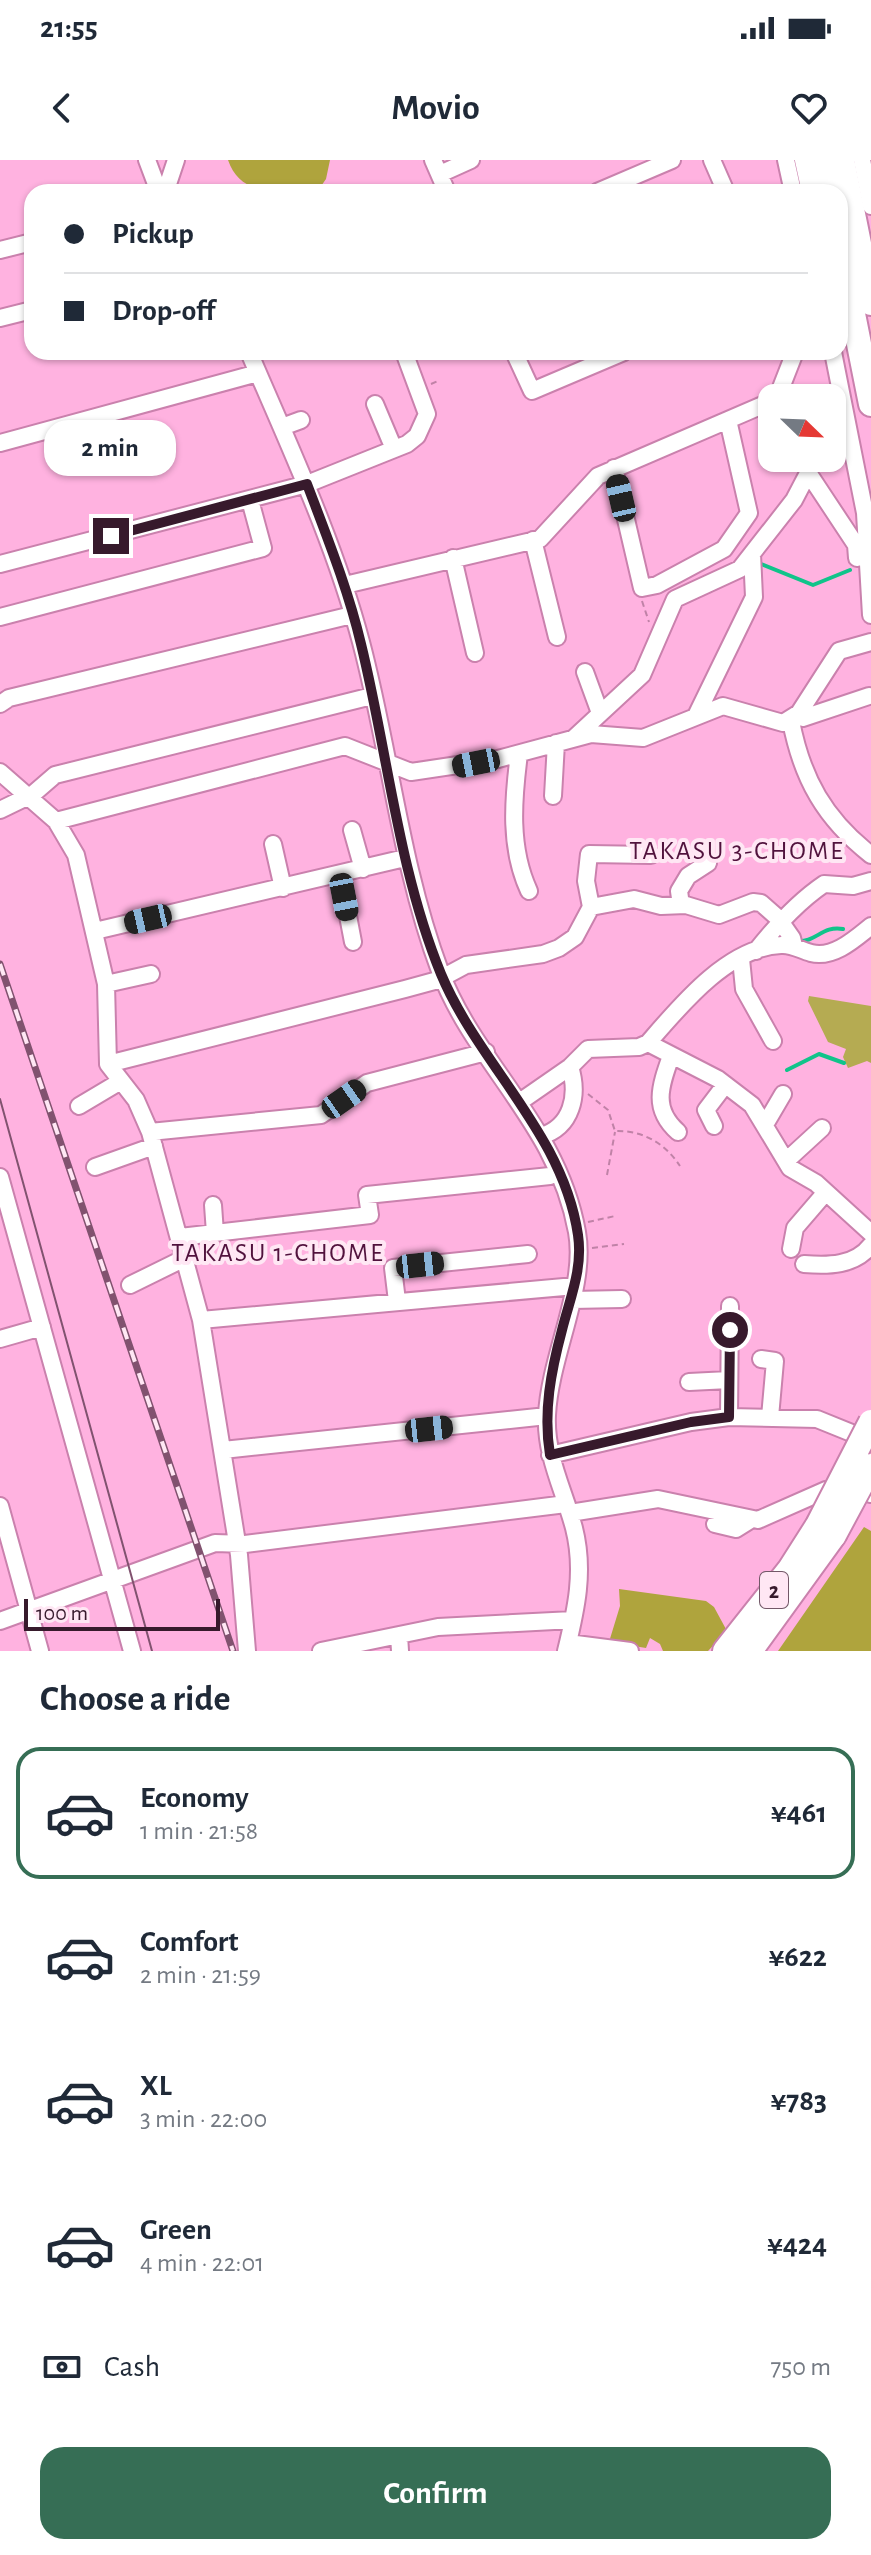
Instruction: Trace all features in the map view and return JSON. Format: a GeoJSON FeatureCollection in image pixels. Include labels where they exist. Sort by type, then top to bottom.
{"type":"FeatureCollection","features":[{"type":"Feature","properties":{"kind":"highway"},"geometry":{"type":"LineString","coordinates":[[822,160],[827,184]]}},
{"type":"Feature","properties":{"kind":"highway"},"geometry":{"type":"LineString","coordinates":[[842,160],[847,184]]}},
{"type":"Feature","properties":{"kind":"highway"},"geometry":{"type":"LineString","coordinates":[[848,190],[871,303]]}},
{"type":"Feature","properties":{"kind":"highway"},"geometry":{"type":"LineString","coordinates":[[848,289],[871,404]]}},
{"type":"Feature","properties":{"kind":"highway","name":"2"},"geometry":{"type":"LineString","coordinates":[[725,1651],[790,1569],[826,1530],[871,1422]]}},
{"type":"Feature","properties":{"kind":"highway","name":"2"},"geometry":{"type":"LineString","coordinates":[[750,1651],[826,1530],[871,1466]]}},
{"type":"Feature","properties":{"kind":"street"},"geometry":{"type":"LineString","coordinates":[[147,160],[156,184]]}},
{"type":"Feature","properties":{"kind":"street"},"geometry":{"type":"LineString","coordinates":[[168,184],[176,160]]}},
{"type":"Feature","properties":{"kind":"street"},"geometry":{"type":"LineString","coordinates":[[436,167],[471,160]]}},
{"type":"Feature","properties":{"kind":"street"},"geometry":{"type":"LineString","coordinates":[[616,184],[672,160]]}},
{"type":"Feature","properties":{"kind":"street"},"geometry":{"type":"LineString","coordinates":[[712,160],[722,184]]}},
{"type":"Feature","properties":{"kind":"street"},"geometry":{"type":"LineString","coordinates":[[786,160],[791,184]]}},
{"type":"Feature","properties":{"kind":"street"},"geometry":{"type":"LineString","coordinates":[[803,160],[808,184]]}},
{"type":"Feature","properties":{"kind":"street"},"geometry":{"type":"LineString","coordinates":[[862,160],[871,206]]}},
{"type":"Feature","properties":{"kind":"street"},"geometry":{"type":"LineString","coordinates":[[0,250],[24,244]]}},
{"type":"Feature","properties":{"kind":"street"},"geometry":{"type":"LineString","coordinates":[[0,318],[24,312]]}},
{"type":"Feature","properties":{"kind":"street"},"geometry":{"type":"LineString","coordinates":[[252,360],[307,484],[345,585],[372,696],[405,858],[441,975],[486,1052],[521,1101],[541,1136],[558,1171],[576,1225],[579,1250],[574,1293],[555,1355],[547,1416],[550,1455],[568,1509],[579,1559],[580,1586],[567,1647],[630,1651]]}},
{"type":"Feature","properties":{"kind":"street"},"geometry":{"type":"LineString","coordinates":[[0,564],[307,484],[394,449],[417,436],[427,414],[407,360]]}},
{"type":"Feature","properties":{"kind":"street"},"geometry":{"type":"LineString","coordinates":[[518,360],[532,391],[605,360]]}},
{"type":"Feature","properties":{"kind":"street"},"geometry":{"type":"LineString","coordinates":[[781,384],[792,360]]}},
{"type":"Feature","properties":{"kind":"street"},"geometry":{"type":"LineString","coordinates":[[834,360],[838,384]]}},
{"type":"Feature","properties":{"kind":"street"},"geometry":{"type":"LineString","coordinates":[[0,443],[258,373]]}},
{"type":"Feature","properties":{"kind":"street"},"geometry":{"type":"LineString","coordinates":[[375,404],[394,449]]}},
{"type":"Feature","properties":{"kind":"street"},"geometry":{"type":"LineString","coordinates":[[345,585],[540,539],[598,476],[758,407]]}},
{"type":"Feature","properties":{"kind":"street"},"geometry":{"type":"LineString","coordinates":[[282,427],[301,420]]}},
{"type":"Feature","properties":{"kind":"street"},"geometry":{"type":"LineString","coordinates":[[614,468],[642,588],[657,585],[724,549],[749,513],[728,420]]}},
{"type":"Feature","properties":{"kind":"street"},"geometry":{"type":"LineString","coordinates":[[846,438],[860,476],[871,615]]}},
{"type":"Feature","properties":{"kind":"street"},"geometry":{"type":"LineString","coordinates":[[574,738],[642,675],[675,599],[740,569],[809,474],[856,545],[857,558]]}},
{"type":"Feature","properties":{"kind":"street"},"geometry":{"type":"LineString","coordinates":[[0,617],[263,548],[250,500]]}},
{"type":"Feature","properties":{"kind":"street"},"geometry":{"type":"LineString","coordinates":[[533,540],[557,637]]}},
{"type":"Feature","properties":{"kind":"street"},"geometry":{"type":"LineString","coordinates":[[696,716],[754,597],[752,554]]}},
{"type":"Feature","properties":{"kind":"street"},"geometry":{"type":"LineString","coordinates":[[453,558],[475,653]]}},
{"type":"Feature","properties":{"kind":"street"},"geometry":{"type":"LineString","coordinates":[[0,704],[9,698],[352,615]]}},
{"type":"Feature","properties":{"kind":"street"},"geometry":{"type":"LineString","coordinates":[[56,821],[345,746],[411,772],[519,754],[574,738],[607,734],[643,738],[723,706],[783,723],[795,717],[839,651],[871,642]]}},
{"type":"Feature","properties":{"kind":"street"},"geometry":{"type":"LineString","coordinates":[[585,672],[600,713]]}},
{"type":"Feature","properties":{"kind":"street"},"geometry":{"type":"LineString","coordinates":[[0,810],[27,797],[55,775],[372,696]]}},
{"type":"Feature","properties":{"kind":"street"},"geometry":{"type":"LineString","coordinates":[[795,717],[821,715],[869,696]]}},
{"type":"Feature","properties":{"kind":"street"},"geometry":{"type":"LineString","coordinates":[[795,717],[795,743],[828,815],[842,832],[871,855]]}},
{"type":"Feature","properties":{"kind":"street"},"geometry":{"type":"LineString","coordinates":[[553,796],[556,743]]}},
{"type":"Feature","properties":{"kind":"street"},"geometry":{"type":"LineString","coordinates":[[519,754],[514,837],[518,866],[529,891]]}},
{"type":"Feature","properties":{"kind":"street"},"geometry":{"type":"LineString","coordinates":[[0,772],[56,821],[76,855],[106,984],[108,1064],[136,1100],[152,1139],[201,1320],[237,1543],[247,1651]]}},
{"type":"Feature","properties":{"kind":"street"},"geometry":{"type":"LineString","coordinates":[[351,830],[363,869]]}},
{"type":"Feature","properties":{"kind":"street"},"geometry":{"type":"LineString","coordinates":[[273,844],[283,888]]}},
{"type":"Feature","properties":{"kind":"street"},"geometry":{"type":"LineString","coordinates":[[108,1064],[438,980],[441,975],[481,961],[543,954],[559,948],[575,937],[591,907],[586,881],[589,854],[651,855]]}},
{"type":"Feature","properties":{"kind":"street"},"geometry":{"type":"LineString","coordinates":[[95,931],[405,858]]}},
{"type":"Feature","properties":{"kind":"street"},"geometry":{"type":"LineString","coordinates":[[681,905],[679,891],[688,876],[708,863]]}},
{"type":"Feature","properties":{"kind":"street"},"geometry":{"type":"LineString","coordinates":[[340,874],[353,942]]}},
{"type":"Feature","properties":{"kind":"street"},"geometry":{"type":"LineString","coordinates":[[521,1101],[570,1067],[588,1049],[639,1047],[648,1043],[695,990],[749,955],[824,884],[853,886],[871,881]]}},
{"type":"Feature","properties":{"kind":"street"},"geometry":{"type":"LineString","coordinates":[[591,907],[624,899],[681,905],[719,915],[753,902],[761,903],[781,923],[794,946]]}},
{"type":"Feature","properties":{"kind":"street"},"geometry":{"type":"LineString","coordinates":[[749,955],[782,944],[820,955],[853,940],[871,926]]}},
{"type":"Feature","properties":{"kind":"street"},"geometry":{"type":"LineString","coordinates":[[853,940],[871,948]]}},
{"type":"Feature","properties":{"kind":"street"},"geometry":{"type":"LineString","coordinates":[[749,955],[744,989],[773,1041]]}},
{"type":"Feature","properties":{"kind":"street"},"geometry":{"type":"LineString","coordinates":[[106,984],[151,974]]}},
{"type":"Feature","properties":{"kind":"street"},"geometry":{"type":"LineString","coordinates":[[648,1043],[725,1085],[752,1105],[766,1123],[790,1168],[826,1192],[871,1233]]}},
{"type":"Feature","properties":{"kind":"street"},"geometry":{"type":"LineString","coordinates":[[95,1167],[152,1139],[321,1115],[367,1083],[486,1052]]}},
{"type":"Feature","properties":{"kind":"street"},"geometry":{"type":"LineString","coordinates":[[671,1056],[659,1105],[663,1119],[678,1132]]}},
{"type":"Feature","properties":{"kind":"street"},"geometry":{"type":"LineString","coordinates":[[541,1136],[563,1122],[576,1089],[570,1067]]}},
{"type":"Feature","properties":{"kind":"street"},"geometry":{"type":"LineString","coordinates":[[79,1106],[121,1081]]}},
{"type":"Feature","properties":{"kind":"street"},"geometry":{"type":"LineString","coordinates":[[714,1126],[706,1110],[725,1085]]}},
{"type":"Feature","properties":{"kind":"street"},"geometry":{"type":"LineString","coordinates":[[766,1123],[783,1094]]}},
{"type":"Feature","properties":{"kind":"street"},"geometry":{"type":"LineString","coordinates":[[786,1161],[822,1128]]}},
{"type":"Feature","properties":{"kind":"street"},"geometry":{"type":"LineString","coordinates":[[180,1237],[370,1215],[367,1195],[550,1176],[558,1171]]}},
{"type":"Feature","properties":{"kind":"street"},"geometry":{"type":"LineString","coordinates":[[0,1177],[132,1651]]}},
{"type":"Feature","properties":{"kind":"street"},"geometry":{"type":"LineString","coordinates":[[791,1249],[795,1228],[826,1192]]}},
{"type":"Feature","properties":{"kind":"street"},"geometry":{"type":"LineString","coordinates":[[213,1205],[215,1233]]}},
{"type":"Feature","properties":{"kind":"street"},"geometry":{"type":"LineString","coordinates":[[804,1264],[828,1265],[853,1259],[871,1245]]}},
{"type":"Feature","properties":{"kind":"street"},"geometry":{"type":"LineString","coordinates":[[397,1301],[393,1268],[528,1254]]}},
{"type":"Feature","properties":{"kind":"street"},"geometry":{"type":"LineString","coordinates":[[130,1285],[185,1258]]}},
{"type":"Feature","properties":{"kind":"street"},"geometry":{"type":"LineString","coordinates":[[201,1320],[397,1301],[574,1293],[622,1299]]}},
{"type":"Feature","properties":{"kind":"street"},"geometry":{"type":"LineString","coordinates":[[729,1417],[730,1306]]}},
{"type":"Feature","properties":{"kind":"street"},"geometry":{"type":"LineString","coordinates":[[0,1339],[42,1327]]}},
{"type":"Feature","properties":{"kind":"street"},"geometry":{"type":"LineString","coordinates":[[761,1359],[775,1361],[770,1417]]}},
{"type":"Feature","properties":{"kind":"street"},"geometry":{"type":"LineString","coordinates":[[689,1382],[729,1380]]}},
{"type":"Feature","properties":{"kind":"street"},"geometry":{"type":"LineString","coordinates":[[223,1450],[547,1416]]}},
{"type":"Feature","properties":{"kind":"street"},"geometry":{"type":"LineString","coordinates":[[550,1455],[691,1422],[729,1417],[817,1419],[871,1440]]}},
{"type":"Feature","properties":{"kind":"street"},"geometry":{"type":"LineString","coordinates":[[0,1621],[215,1543],[658,1499],[752,1519],[764,1518],[826,1490],[849,1488],[871,1494]]}},
{"type":"Feature","properties":{"kind":"street"},"geometry":{"type":"LineString","coordinates":[[0,1506],[40,1651]]}},
{"type":"Feature","properties":{"kind":"street"},"geometry":{"type":"LineString","coordinates":[[715,1524],[736,1529],[752,1519]]}},
{"type":"Feature","properties":{"kind":"street"},"geometry":{"type":"LineString","coordinates":[[321,1651],[399,1643],[438,1627],[573,1620]]}},
{"type":"Feature","properties":{"kind":"path"},"geometry":{"type":"LineString","coordinates":[[427,386],[440,380]]}},
{"type":"Feature","properties":{"kind":"path"},"geometry":{"type":"LineString","coordinates":[[644,605],[652,633]]}},
{"type":"Feature","properties":{"kind":"path"},"geometry":{"type":"LineString","coordinates":[[576,1089],[608,1110],[615,1131],[609,1150],[607,1175]]}},
{"type":"Feature","properties":{"kind":"path"},"geometry":{"type":"LineString","coordinates":[[615,1131],[638,1133],[652,1139],[680,1166]]}},
{"type":"Feature","properties":{"kind":"path"},"geometry":{"type":"LineString","coordinates":[[576,1225],[615,1216]]}},
{"type":"Feature","properties":{"kind":"path"},"geometry":{"type":"LineString","coordinates":[[579,1250],[624,1244]]}},
{"type":"Feature","properties":{"kind":"shaded area"},"geometry":{"type":"Polygon","coordinates":[[[228,160],[330,160],[323,184],[248,184],[234,173],[228,160]]]}},
{"type":"Feature","properties":{"kind":"shaded area"},"geometry":{"type":"Polygon","coordinates":[[[809,996],[871,1006],[871,1063],[867,1061],[848,1068],[843,1057],[846,1049],[828,1042],[808,1001],[809,996]]]}},
{"type":"Feature","properties":{"kind":"shaded area"},"geometry":{"type":"Polygon","coordinates":[[[864,1527],[871,1531],[871,1651],[778,1651],[864,1527]]]}},
{"type":"Feature","properties":{"kind":"shaded area"},"geometry":{"type":"Polygon","coordinates":[[[619,1589],[706,1601],[714,1607],[727,1631],[708,1651],[663,1651],[660,1644],[650,1638],[646,1648],[609,1642],[620,1606],[619,1589]]]}},
{"type":"Feature","properties":{"kind":"waterway"},"geometry":{"type":"LineString","coordinates":[[761,564],[813,585],[850,570]]}},
{"type":"Feature","properties":{"kind":"waterway"},"geometry":{"type":"LineString","coordinates":[[799,941],[830,929],[843,929]]}},
{"type":"Feature","properties":{"kind":"waterway"},"geometry":{"type":"LineString","coordinates":[[787,1070],[819,1054],[844,1063]]}},
{"type":"Feature","properties":{"kind":"tram line"},"geometry":{"type":"LineString","coordinates":[[0,1099],[152,1651]]}},
{"type":"Feature","properties":{"kind":"railway"},"geometry":{"type":"LineString","coordinates":[[0,964],[233,1651]]}},
{"type":"Feature","properties":{"kind":"district","name":"TAKASU 3-CHOME"},"geometry":{"type":"Point","coordinates":[737,850]}},
{"type":"Feature","properties":{"kind":"district","name":"TAKASU 1-CHOME"},"geometry":{"type":"Point","coordinates":[278,1252]}},
{"type":"Feature","properties":{"kind":"route"},"geometry":{"type":"LineString","coordinates":[[111,536],[307,484],[345,585],[361,643],[405,858],[441,975],[486,1052],[533,1121],[558,1171],[573,1213],[579,1259],[549,1386],[547,1434],[550,1455],[587,1444],[620,1441],[691,1422],[729,1417],[730,1330]]}}]}
